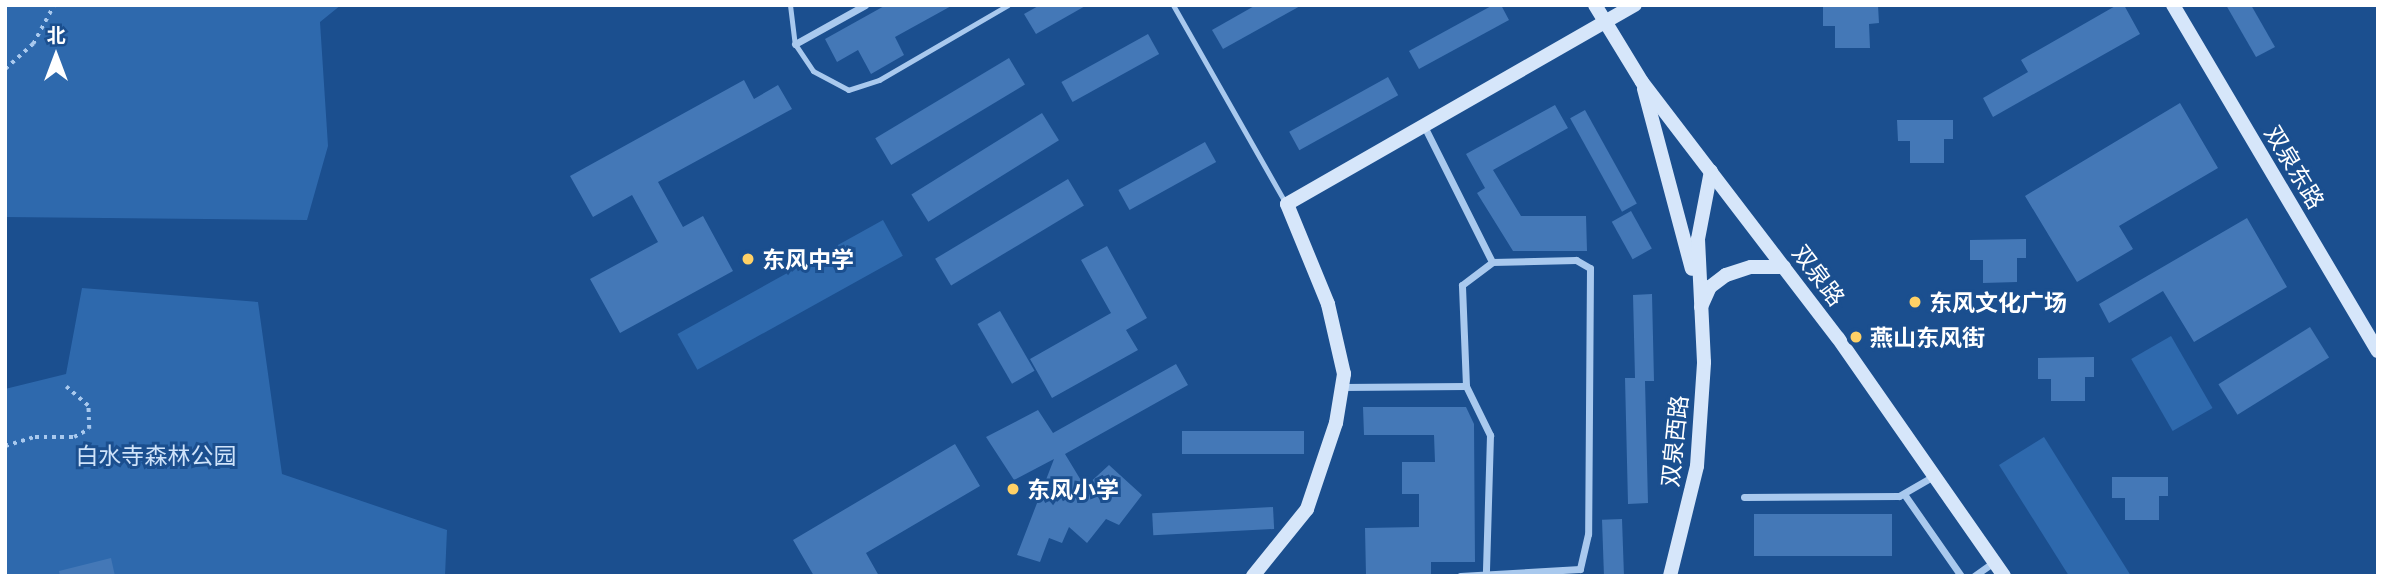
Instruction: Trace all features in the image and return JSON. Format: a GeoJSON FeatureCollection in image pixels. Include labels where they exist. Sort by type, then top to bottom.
{"type":"FeatureCollection","features":[{"type":"Feature","properties":{"kind":"street"},"geometry":{"type":"LineString","coordinates":[[795,44],[865,5]]}},
{"type":"Feature","properties":{"kind":"street","name":"双泉路"},"geometry":{"type":"LineString","coordinates":[[1595,5],[1642,82],[1784,267],[2004,576]]}},
{"type":"Feature","properties":{"kind":"street"},"geometry":{"type":"LineString","coordinates":[[1252,576],[1307,509],[1325,462],[1342,387],[1328,304],[1287,204],[1635,5]]}},
{"type":"Feature","properties":{"kind":"street","name":"双泉东路"},"geometry":{"type":"LineString","coordinates":[[2173,5],[2378,351]]}},
{"type":"Feature","properties":{"kind":"street","name":"双泉西路"},"geometry":{"type":"LineString","coordinates":[[1642,82],[1701,308]]}},
{"type":"Feature","properties":{"kind":"street"},"geometry":{"type":"LineString","coordinates":[[1424,126],[1492,262]]}},
{"type":"Feature","properties":{"kind":"street","name":"双泉西路"},"geometry":{"type":"LineString","coordinates":[[1670,576],[1698,466],[1704,362],[1698,239],[1711,171]]}},
{"type":"Feature","properties":{"kind":"street"},"geometry":{"type":"LineString","coordinates":[[1460,576],[1486,571],[1580,569],[1588,534],[1590,268],[1576,260],[1492,262],[1462,285],[1466,386],[1490,435],[1486,571]]}},
{"type":"Feature","properties":{"kind":"street"},"geometry":{"type":"LineString","coordinates":[[1701,308],[1710,288],[1726,275],[1751,267],[1784,267]]}},
{"type":"Feature","properties":{"kind":"street"},"geometry":{"type":"LineString","coordinates":[[1342,387],[1466,386]]}},
{"type":"Feature","properties":{"kind":"street"},"geometry":{"type":"LineString","coordinates":[[1744,497],[1903,494],[1934,475]]}},
{"type":"Feature","properties":{"kind":"street"},"geometry":{"type":"LineString","coordinates":[[1903,494],[1961,576]]}},
{"type":"Feature","properties":{"kind":"street"},"geometry":{"type":"LineString","coordinates":[[1975,576],[1994,562]]}},
{"type":"Feature","properties":{"kind":"lane"},"geometry":{"type":"LineString","coordinates":[[790,5],[795,44],[813,71],[848,90],[879,80],[1008,5]]}},
{"type":"Feature","properties":{"kind":"lane"},"geometry":{"type":"LineString","coordinates":[[1173,5],[1287,204]]}},
{"type":"Feature","properties":{"kind":"path"},"geometry":{"type":"LineString","coordinates":[[5,69],[33,44],[54,5]]}},
{"type":"Feature","properties":{"kind":"path"},"geometry":{"type":"LineString","coordinates":[[5,446],[35,437],[74,437],[89,429],[88,406],[66,387]]}},
{"type":"Feature","properties":{"kind":"green space"},"geometry":{"type":"Polygon","coordinates":[[[5,5],[341,5],[320,22],[328,146],[307,220],[5,217],[5,5]]]}},
{"type":"Feature","properties":{"kind":"green space"},"geometry":{"type":"Polygon","coordinates":[[[883,220],[903,256],[697,370],[677,334],[883,220]]]}},
{"type":"Feature","properties":{"kind":"green space","name":"白水寺森林公园"},"geometry":{"type":"Polygon","coordinates":[[[82,288],[258,302],[282,474],[447,530],[445,576],[5,576],[5,389],[66,374],[82,288]]]}},
{"type":"Feature","properties":{"kind":"green space"},"geometry":{"type":"Polygon","coordinates":[[[2171,336],[2212,408],[2173,431],[2131,359],[2171,336]]]}},
{"type":"Feature","properties":{"kind":"green space"},"geometry":{"type":"Polygon","coordinates":[[[2044,437],[2131,576],[2069,576],[1999,465],[2044,437]]]}},
{"type":"Feature","properties":{"kind":"building"},"geometry":{"type":"Polygon","coordinates":[[[886,5],[953,5],[895,37],[904,55],[871,74],[858,50],[837,62],[825,39],[886,5]]]}},
{"type":"Feature","properties":{"kind":"building"},"geometry":{"type":"Polygon","coordinates":[[[1040,5],[1087,5],[1036,34],[1024,14],[1040,5]]]}},
{"type":"Feature","properties":{"kind":"building"},"geometry":{"type":"Polygon","coordinates":[[[1256,5],[1302,5],[1223,49],[1212,30],[1256,5]]]}},
{"type":"Feature","properties":{"kind":"building"},"geometry":{"type":"Polygon","coordinates":[[[1493,5],[1501,5],[1509,20],[1419,69],[1409,51],[1493,5]]]}},
{"type":"Feature","properties":{"kind":"building"},"geometry":{"type":"Polygon","coordinates":[[[1823,5],[1878,5],[1879,23],[1869,24],[1870,48],[1835,48],[1835,26],[1823,26],[1823,5]]]}},
{"type":"Feature","properties":{"kind":"building"},"geometry":{"type":"Polygon","coordinates":[[[2117,5],[2124,5],[2140,34],[1993,117],[1983,98],[2028,72],[2021,60],[2117,5]]]}},
{"type":"Feature","properties":{"kind":"building"},"geometry":{"type":"Polygon","coordinates":[[[2226,5],[2251,5],[2275,47],[2256,57],[2226,5]]]}},
{"type":"Feature","properties":{"kind":"building"},"geometry":{"type":"Polygon","coordinates":[[[1148,34],[1159,54],[1073,102],[1061,82],[1148,34]]]}},
{"type":"Feature","properties":{"kind":"building"},"geometry":{"type":"Polygon","coordinates":[[[1009,58],[1025,85],[891,165],[875,138],[1009,58]]]}},
{"type":"Feature","properties":{"kind":"building"},"geometry":{"type":"Polygon","coordinates":[[[1388,77],[1398,95],[1299,150],[1289,132],[1388,77]]]}},
{"type":"Feature","properties":{"kind":"building"},"geometry":{"type":"Polygon","coordinates":[[[744,80],[754,99],[778,85],[792,109],[658,182],[683,227],[703,216],[733,271],[620,333],[590,279],[658,242],[632,195],[593,217],[570,176],[744,80]]]}},
{"type":"Feature","properties":{"kind":"building"},"geometry":{"type":"Polygon","coordinates":[[[2180,103],[2218,168],[2119,226],[2133,249],[2077,282],[2025,196],[2180,103]]]}},
{"type":"Feature","properties":{"kind":"building"},"geometry":{"type":"Polygon","coordinates":[[[1555,105],[1568,128],[1493,170],[1521,216],[1586,216],[1587,251],[1513,251],[1477,193],[1485,188],[1466,154],[1555,105]]]}},
{"type":"Feature","properties":{"kind":"building"},"geometry":{"type":"Polygon","coordinates":[[[1585,110],[1637,204],[1622,212],[1570,118],[1585,110]]]}},
{"type":"Feature","properties":{"kind":"building"},"geometry":{"type":"Polygon","coordinates":[[[1042,113],[1059,140],[928,222],[911,195],[1042,113]]]}},
{"type":"Feature","properties":{"kind":"building"},"geometry":{"type":"Polygon","coordinates":[[[1897,120],[1953,120],[1953,139],[1944,139],[1944,163],[1910,163],[1910,141],[1898,141],[1897,120]]]}},
{"type":"Feature","properties":{"kind":"building"},"geometry":{"type":"Polygon","coordinates":[[[1205,142],[1216,162],[1130,210],[1118,190],[1205,142]]]}},
{"type":"Feature","properties":{"kind":"building"},"geometry":{"type":"Polygon","coordinates":[[[1068,179],[1084,206],[951,285],[935,259],[1068,179]]]}},
{"type":"Feature","properties":{"kind":"building"},"geometry":{"type":"Polygon","coordinates":[[[1631,211],[1652,249],[1633,259],[1612,222],[1631,211]]]}},
{"type":"Feature","properties":{"kind":"building"},"geometry":{"type":"Polygon","coordinates":[[[2247,218],[2287,287],[2194,342],[2163,291],[2109,323],[2099,304],[2247,218]]]}},
{"type":"Feature","properties":{"kind":"building"},"geometry":{"type":"Polygon","coordinates":[[[2026,239],[2026,258],[2017,258],[2017,282],[1983,283],[1983,260],[1970,260],[1970,240],[2026,239]]]}},
{"type":"Feature","properties":{"kind":"building"},"geometry":{"type":"Polygon","coordinates":[[[1107,246],[1147,318],[1126,330],[1138,350],[1052,398],[1030,359],[1111,313],[1081,260],[1107,246]]]}},
{"type":"Feature","properties":{"kind":"building"},"geometry":{"type":"Polygon","coordinates":[[[1652,294],[1654,381],[1645,381],[1648,503],[1628,504],[1625,378],[1635,378],[1633,295],[1652,294]]]}},
{"type":"Feature","properties":{"kind":"building"},"geometry":{"type":"Polygon","coordinates":[[[1000,311],[1034,371],[1012,384],[977,324],[1000,311]]]}},
{"type":"Feature","properties":{"kind":"building"},"geometry":{"type":"Polygon","coordinates":[[[2310,327],[2329,358],[2237,415],[2218,384],[2310,327]]]}},
{"type":"Feature","properties":{"kind":"building"},"geometry":{"type":"Polygon","coordinates":[[[2094,357],[2094,377],[2085,377],[2085,401],[2051,401],[2051,379],[2038,379],[2038,358],[2094,357]]]}},
{"type":"Feature","properties":{"kind":"building"},"geometry":{"type":"Polygon","coordinates":[[[1176,364],[1188,385],[1065,454],[1085,487],[1109,465],[1142,495],[1119,525],[1106,519],[1087,543],[1069,527],[1062,543],[1049,538],[1040,562],[1017,555],[1054,459],[1014,480],[986,437],[1038,410],[1053,433],[1176,364]]]}},
{"type":"Feature","properties":{"kind":"building"},"geometry":{"type":"Polygon","coordinates":[[[1363,407],[1466,407],[1474,424],[1475,562],[1431,562],[1431,576],[1366,576],[1365,528],[1419,527],[1419,494],[1402,494],[1402,462],[1435,462],[1434,435],[1364,435],[1363,407]]]}},
{"type":"Feature","properties":{"kind":"building"},"geometry":{"type":"Polygon","coordinates":[[[1182,431],[1304,431],[1304,454],[1182,454],[1182,431]]]}},
{"type":"Feature","properties":{"kind":"building"},"geometry":{"type":"Polygon","coordinates":[[[955,444],[980,486],[866,553],[879,576],[814,576],[793,540],[955,444]]]}},
{"type":"Feature","properties":{"kind":"building"},"geometry":{"type":"Polygon","coordinates":[[[2112,477],[2168,477],[2168,496],[2159,496],[2159,520],[2125,520],[2125,498],[2112,498],[2112,477]]]}},
{"type":"Feature","properties":{"kind":"building"},"geometry":{"type":"Polygon","coordinates":[[[1273,507],[1274,529],[1153,535],[1152,513],[1273,507]]]}},
{"type":"Feature","properties":{"kind":"building"},"geometry":{"type":"Polygon","coordinates":[[[1754,514],[1892,514],[1892,556],[1754,556],[1754,514]]]}},
{"type":"Feature","properties":{"kind":"building"},"geometry":{"type":"Polygon","coordinates":[[[1622,519],[1624,576],[1604,576],[1602,520],[1622,519]]]}},
{"type":"Feature","properties":{"kind":"building"},"geometry":{"type":"Polygon","coordinates":[[[111,558],[115,576],[60,576],[59,571],[111,558]]]}},
{"type":"Feature","properties":{"kind":"place","name":"东风中学"},"geometry":{"type":"Point","coordinates":[748,259]}},
{"type":"Feature","properties":{"kind":"place","name":"东风文化广场"},"geometry":{"type":"Point","coordinates":[1915,302]}},
{"type":"Feature","properties":{"kind":"place","name":"燕山东风街"},"geometry":{"type":"Point","coordinates":[1856,337]}},
{"type":"Feature","properties":{"kind":"place","name":"东风小学"},"geometry":{"type":"Point","coordinates":[1013,489]}}]}
